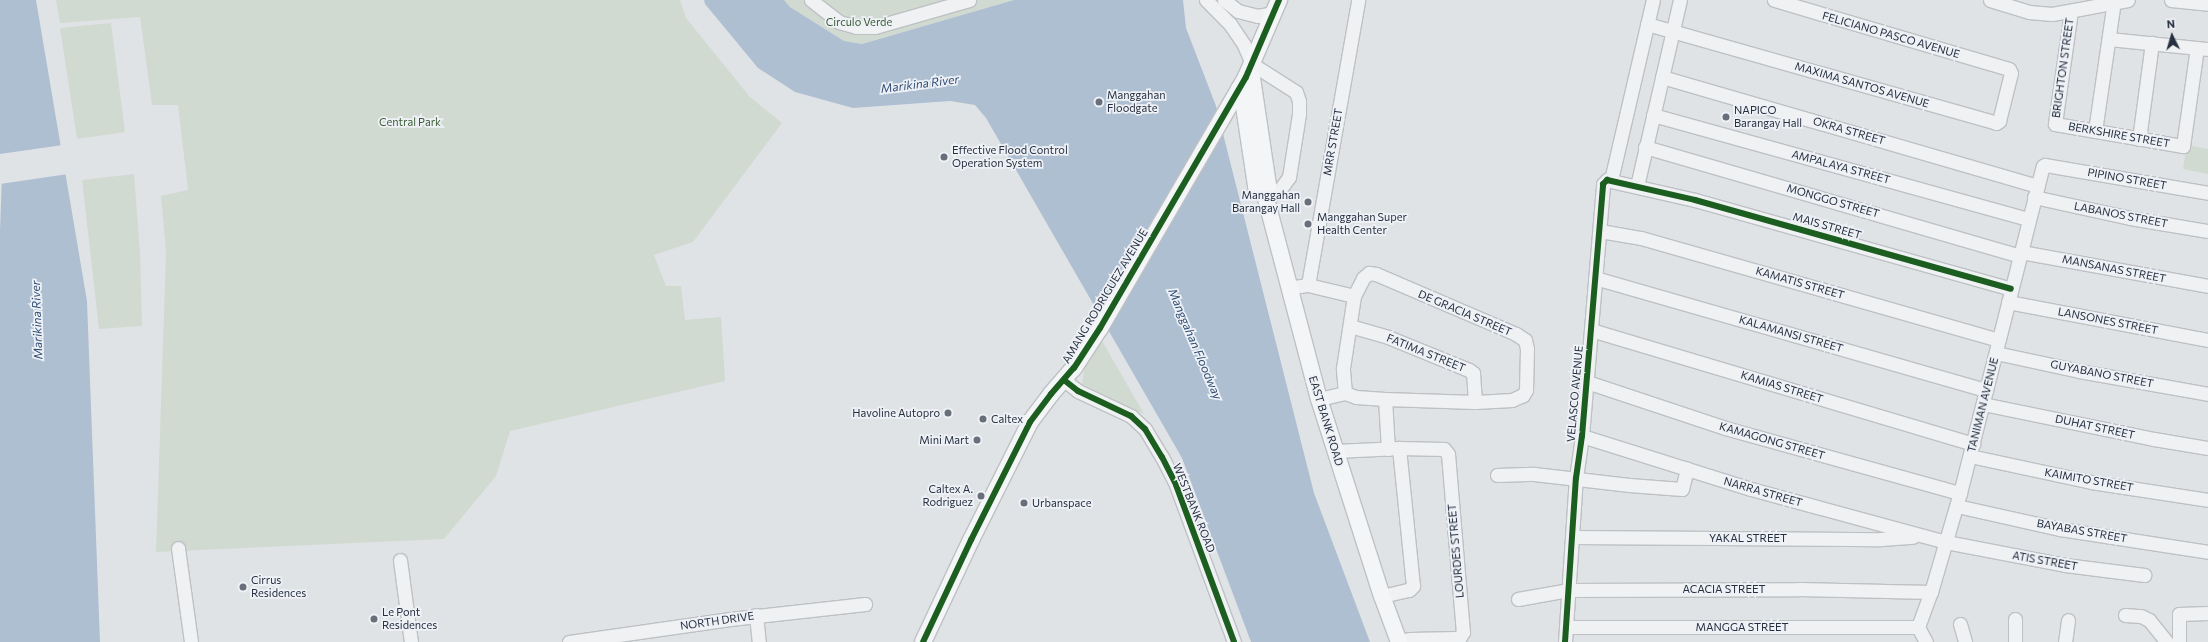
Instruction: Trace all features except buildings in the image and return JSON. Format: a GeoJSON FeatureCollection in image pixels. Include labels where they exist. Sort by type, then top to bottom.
{"type":"FeatureCollection","features":[{"type":"Feature","properties":{"kind":"main road","name":"AMANG RODRIGUEZ AVENUE"},"geometry":{"type":"LineString","coordinates":[[923,642],[1022,436],[1046,399],[1074,368],[1100,328],[1239,89],[1250,69],[1274,14]]}},
{"type":"Feature","properties":{"kind":"main road","name":"EAST BANK ROAD"},"geometry":{"type":"LineString","coordinates":[[1250,69],[1268,185],[1265,195],[1288,288],[1335,451],[1382,596],[1399,642]]}},
{"type":"Feature","properties":{"kind":"main road","name":"EAST BANK ROAD"},"geometry":{"type":"LineString","coordinates":[[1239,89],[1242,93],[1256,186],[1265,195]]}},
{"type":"Feature","properties":{"kind":"street"},"geometry":{"type":"LineString","coordinates":[[811,0],[839,22],[856,27],[875,27],[969,0]]}},
{"type":"Feature","properties":{"kind":"street"},"geometry":{"type":"LineString","coordinates":[[1206,0],[1230,24],[1244,45],[1250,69],[1296,92],[1299,101],[1299,114],[1289,177],[1278,192],[1265,195]]}},
{"type":"Feature","properties":{"kind":"street"},"geometry":{"type":"LineString","coordinates":[[1224,0],[1241,14],[1258,16],[1274,14]]}},
{"type":"Feature","properties":{"kind":"street","name":"MRR STREET"},"geometry":{"type":"LineString","coordinates":[[1308,285],[1358,0]]}},
{"type":"Feature","properties":{"kind":"street"},"geometry":{"type":"LineString","coordinates":[[1653,0],[1611,180],[1637,186],[1680,0]]}},
{"type":"Feature","properties":{"kind":"street","name":"FELICIANO PASCO AVENUE"},"geometry":{"type":"LineString","coordinates":[[1774,0],[2009,69]]}},
{"type":"Feature","properties":{"kind":"street"},"geometry":{"type":"LineString","coordinates":[[1990,0],[2029,12],[2052,14],[2128,0]]}},
{"type":"Feature","properties":{"kind":"street"},"geometry":{"type":"LineString","coordinates":[[2171,0],[2208,4]]}},
{"type":"Feature","properties":{"kind":"street"},"geometry":{"type":"LineString","coordinates":[[2095,131],[2114,2]]}},
{"type":"Feature","properties":{"kind":"street","name":"BRIGHTON STREET"},"geometry":{"type":"LineString","coordinates":[[2055,124],[2071,11]]}},
{"type":"Feature","properties":{"kind":"street"},"geometry":{"type":"LineString","coordinates":[[1230,24],[1239,22],[1241,14]]}},
{"type":"Feature","properties":{"kind":"street"},"geometry":{"type":"LineString","coordinates":[[1647,24],[1672,32]]}},
{"type":"Feature","properties":{"kind":"street","name":"MAXIMA SANTOS AVENUE"},"geometry":{"type":"LineString","coordinates":[[1672,32],[1996,123],[1999,121],[2012,73],[2009,69]]}},
{"type":"Feature","properties":{"kind":"street"},"geometry":{"type":"LineString","coordinates":[[2109,39],[2202,48]]}},
{"type":"Feature","properties":{"kind":"street"},"geometry":{"type":"LineString","coordinates":[[2139,139],[2152,43]]}},
{"type":"Feature","properties":{"kind":"street","name":"BERKSHIRE STREET"},"geometry":{"type":"LineString","coordinates":[[2055,124],[2183,146],[2202,48]]}},
{"type":"Feature","properties":{"kind":"street","name":"OKRA STREET"},"geometry":{"type":"LineString","coordinates":[[1662,77],[2035,192]]}},
{"type":"Feature","properties":{"kind":"street","name":"AMPALAYA STREET"},"geometry":{"type":"LineString","coordinates":[[1653,115],[2029,219]]}},
{"type":"Feature","properties":{"kind":"street","name":"MONGGO STREET"},"geometry":{"type":"LineString","coordinates":[[1645,147],[2020,254]]}},
{"type":"Feature","properties":{"kind":"street","name":"TANIMAN AVENUE"},"geometry":{"type":"LineString","coordinates":[[1918,627],[1932,592],[1957,506],[2035,192],[2043,166],[2045,165]]}},
{"type":"Feature","properties":{"kind":"street","name":"PIPINO STREET"},"geometry":{"type":"LineString","coordinates":[[2045,165],[2208,193]]}},
{"type":"Feature","properties":{"kind":"street","name":"VELASCO AVENUE"},"geometry":{"type":"LineString","coordinates":[[1565,642],[1574,537],[1576,478],[1587,382],[1603,184],[1606,180],[1611,180]]}},
{"type":"Feature","properties":{"kind":"street","name":"MAIS STREET"},"geometry":{"type":"LineString","coordinates":[[1637,186],[1695,200],[2011,289]]}},
{"type":"Feature","properties":{"kind":"street","name":"LABANOS STREET"},"geometry":{"type":"LineString","coordinates":[[2035,192],[2130,218],[2208,231]]}},
{"type":"Feature","properties":{"kind":"street","name":"KAMATIS STREET"},"geometry":{"type":"LineString","coordinates":[[1600,232],[1641,238],[1997,347]]}},
{"type":"Feature","properties":{"kind":"street","name":"MANSANAS STREET"},"geometry":{"type":"LineString","coordinates":[[2020,254],[2208,286]]}},
{"type":"Feature","properties":{"kind":"street","name":"DE GRACIA STREET"},"geometry":{"type":"LineString","coordinates":[[1369,273],[1376,274],[1516,334],[1525,340],[1527,349],[1526,390],[1523,395],[1512,400],[1475,402],[1356,397],[1345,393],[1343,368],[1350,326],[1354,296],[1363,278],[1369,273]]}},
{"type":"Feature","properties":{"kind":"street","name":"KALAMANSI STREET"},"geometry":{"type":"LineString","coordinates":[[1595,278],[1986,390]]}},
{"type":"Feature","properties":{"kind":"street"},"geometry":{"type":"LineString","coordinates":[[1288,288],[1308,285],[1354,296]]}},
{"type":"Feature","properties":{"kind":"street","name":"LANSONES STREET"},"geometry":{"type":"LineString","coordinates":[[2008,302],[2208,340]]}},
{"type":"Feature","properties":{"kind":"street","name":"FATIMA STREET"},"geometry":{"type":"LineString","coordinates":[[1350,326],[1388,337],[1469,370],[1473,373],[1475,402]]}},
{"type":"Feature","properties":{"kind":"street","name":"KAMIAS STREET"},"geometry":{"type":"LineString","coordinates":[[1591,330],[1971,450]]}},
{"type":"Feature","properties":{"kind":"street","name":"GUYABANO STREET"},"geometry":{"type":"LineString","coordinates":[[1997,347],[2079,371],[2208,394]]}},
{"type":"Feature","properties":{"kind":"street","name":"WESTBANK ROAD"},"geometry":{"type":"LineString","coordinates":[[1064,380],[1078,390],[1131,416],[1145,429],[1176,485],[1234,642]]}},
{"type":"Feature","properties":{"kind":"street","name":"KAMAGONG STREET"},"geometry":{"type":"LineString","coordinates":[[1587,382],[1725,428],[1960,493]]}},
{"type":"Feature","properties":{"kind":"street"},"geometry":{"type":"LineString","coordinates":[[1319,399],[1345,393]]}},
{"type":"Feature","properties":{"kind":"street"},"geometry":{"type":"LineString","coordinates":[[1382,596],[1409,590],[1413,586],[1385,399]]}},
{"type":"Feature","properties":{"kind":"street","name":"DUHAT STREET"},"geometry":{"type":"LineString","coordinates":[[1983,404],[2208,448]]}},
{"type":"Feature","properties":{"kind":"street","name":"NARRA STREET"},"geometry":{"type":"LineString","coordinates":[[1582,436],[1687,469],[1946,542]]}},
{"type":"Feature","properties":{"kind":"street","name":"LOURDES STREET"},"geometry":{"type":"LineString","coordinates":[[1335,451],[1393,448],[1444,449],[1448,454],[1463,632],[1460,637],[1456,638],[1410,639],[1399,642]]}},
{"type":"Feature","properties":{"kind":"street","name":"KAIMITO STREET"},"geometry":{"type":"LineString","coordinates":[[1971,450],[2091,482],[2208,500]]}},
{"type":"Feature","properties":{"kind":"street"},"geometry":{"type":"LineString","coordinates":[[1497,475],[1534,474],[1629,485],[1682,489],[1687,469]]}},
{"type":"Feature","properties":{"kind":"street","name":"BAYABAS STREET"},"geometry":{"type":"LineString","coordinates":[[1957,506],[2060,529],[2208,552]]}},
{"type":"Feature","properties":{"kind":"street","name":"YAKAL STREET"},"geometry":{"type":"LineString","coordinates":[[1574,537],[1881,539],[1923,536]]}},
{"type":"Feature","properties":{"kind":"street","name":"ATIS STREET"},"geometry":{"type":"LineString","coordinates":[[1946,542],[2065,565],[2144,575]]}},
{"type":"Feature","properties":{"kind":"street"},"geometry":{"type":"LineString","coordinates":[[178,548],[194,624],[191,642]]}},
{"type":"Feature","properties":{"kind":"street"},"geometry":{"type":"LineString","coordinates":[[400,560],[412,642]]}},
{"type":"Feature","properties":{"kind":"street","name":"ACACIA STREET"},"geometry":{"type":"LineString","coordinates":[[1518,599],[1569,590],[1799,589],[1932,592]]}},
{"type":"Feature","properties":{"kind":"street","name":"NORTH DRIVE"},"geometry":{"type":"LineString","coordinates":[[569,642],[756,615],[865,604]]}},
{"type":"Feature","properties":{"kind":"street"},"geometry":{"type":"LineString","coordinates":[[2179,642],[2179,614],[2208,613]]}},
{"type":"Feature","properties":{"kind":"street"},"geometry":{"type":"LineString","coordinates":[[756,615],[759,642]]}},
{"type":"Feature","properties":{"kind":"street"},"geometry":{"type":"LineString","coordinates":[[2125,615],[2141,616],[2149,620],[2167,642]]}},
{"type":"Feature","properties":{"kind":"street"},"geometry":{"type":"LineString","coordinates":[[2015,619],[2015,642]]}},
{"type":"Feature","properties":{"kind":"street"},"geometry":{"type":"LineString","coordinates":[[2065,642],[2068,620]]}},
{"type":"Feature","properties":{"kind":"street"},"geometry":{"type":"LineString","coordinates":[[1960,624],[1965,642]]}},
{"type":"Feature","properties":{"kind":"street","name":"MANGGA STREET"},"geometry":{"type":"LineString","coordinates":[[1566,627],[1918,627]]}},
{"type":"Feature","properties":{"kind":"street"},"geometry":{"type":"LineString","coordinates":[[1918,627],[1926,642]]}},
{"type":"Feature","properties":{"kind":"green space","name":"Central Park"},"geometry":{"type":"Polygon","coordinates":[[[56,0],[680,0],[686,18],[750,97],[782,123],[693,242],[654,255],[666,286],[681,286],[685,320],[721,317],[725,381],[510,431],[496,476],[444,539],[156,552],[166,252],[161,196],[188,190],[178,105],[152,105],[140,17],[60,23],[56,0]]]}},
{"type":"Feature","properties":{"kind":"green space","name":"Circulo Verde"},"geometry":{"type":"Polygon","coordinates":[[[784,0],[1014,0],[862,44],[844,41],[790,7],[784,0]]]}},
{"type":"Feature","properties":{"kind":"green space"},"geometry":{"type":"Polygon","coordinates":[[[111,23],[125,132],[77,139],[60,28],[111,23]]]}},
{"type":"Feature","properties":{"kind":"green space"},"geometry":{"type":"Polygon","coordinates":[[[2187,145],[2208,149],[2208,174],[2183,169],[2187,145]]]}},
{"type":"Feature","properties":{"kind":"green space"},"geometry":{"type":"Polygon","coordinates":[[[134,174],[140,253],[142,326],[99,329],[82,180],[134,174]]]}},
{"type":"Feature","properties":{"kind":"green space"},"geometry":{"type":"Polygon","coordinates":[[[1101,339],[1144,414],[1082,384],[1085,363],[1101,339]]]}},
{"type":"Feature","properties":{"kind":"water","name":"Marikina River"},"geometry":{"type":"Polygon","coordinates":[[[0,0],[36,0],[87,301],[100,642],[0,642],[0,231],[2,175],[0,162],[0,0]]]}},
{"type":"Feature","properties":{"kind":"water"},"geometry":{"type":"Polygon","coordinates":[[[704,0],[784,0],[790,7],[844,41],[862,44],[1014,0],[1183,0],[1186,28],[1216,106],[1314,493],[1370,642],[1251,642],[1182,458],[986,118],[975,105],[950,101],[853,108],[795,92],[758,68],[705,4],[704,0]]]}},
{"type":"Feature","properties":{"kind":"pier"},"geometry":{"type":"Polygon","coordinates":[[[63,145],[68,174],[0,184],[0,154],[63,145]]]}},
{"type":"Feature","properties":{"kind":"cycle path"},"geometry":{"type":"LineString","coordinates":[[923,642],[971,540],[1030,422],[1051,394],[1074,368],[1100,328],[1246,77],[1279,0]]}},
{"type":"Feature","properties":{"kind":"cycle path"},"geometry":{"type":"LineString","coordinates":[[1565,642],[1576,478],[1582,436],[1603,184],[1607,180],[1695,200],[2011,289]]}},
{"type":"Feature","properties":{"kind":"cycle path"},"geometry":{"type":"LineString","coordinates":[[1064,380],[1078,391],[1131,416],[1145,429],[1162,457],[1176,485],[1234,642]]}},
{"type":"Feature","properties":{"kind":"place","name":"Manggahan Floodgate"},"geometry":{"type":"Point","coordinates":[1099,102]}},
{"type":"Feature","properties":{"kind":"place","name":"NAPICO Barangay Hall"},"geometry":{"type":"Point","coordinates":[1726,117]}},
{"type":"Feature","properties":{"kind":"place","name":"Effective Flood Control Operation System"},"geometry":{"type":"Point","coordinates":[944,157]}},
{"type":"Feature","properties":{"kind":"place","name":"Manggahan Barangay Hall"},"geometry":{"type":"Point","coordinates":[1308,202]}},
{"type":"Feature","properties":{"kind":"place","name":"Manggahan Super Health Center"},"geometry":{"type":"Point","coordinates":[1308,224]}},
{"type":"Feature","properties":{"kind":"place","name":"Havoline Autopro"},"geometry":{"type":"Point","coordinates":[948,413]}},
{"type":"Feature","properties":{"kind":"place","name":"Caltex"},"geometry":{"type":"Point","coordinates":[983,419]}},
{"type":"Feature","properties":{"kind":"place","name":"Mini Mart"},"geometry":{"type":"Point","coordinates":[977,440]}},
{"type":"Feature","properties":{"kind":"place","name":"Caltex A. Rodriguez"},"geometry":{"type":"Point","coordinates":[981,496]}},
{"type":"Feature","properties":{"kind":"place","name":"Urbanspace"},"geometry":{"type":"Point","coordinates":[1024,503]}},
{"type":"Feature","properties":{"kind":"place","name":"Cirrus Residences"},"geometry":{"type":"Point","coordinates":[243,587]}},
{"type":"Feature","properties":{"kind":"place","name":"Le Pont Residences"},"geometry":{"type":"Point","coordinates":[374,619]}},
{"type":"Feature","properties":{"kind":"water label","name":"Manggahan Floodway"},"geometry":{"type":"Point","coordinates":[1195,344]}}]}
